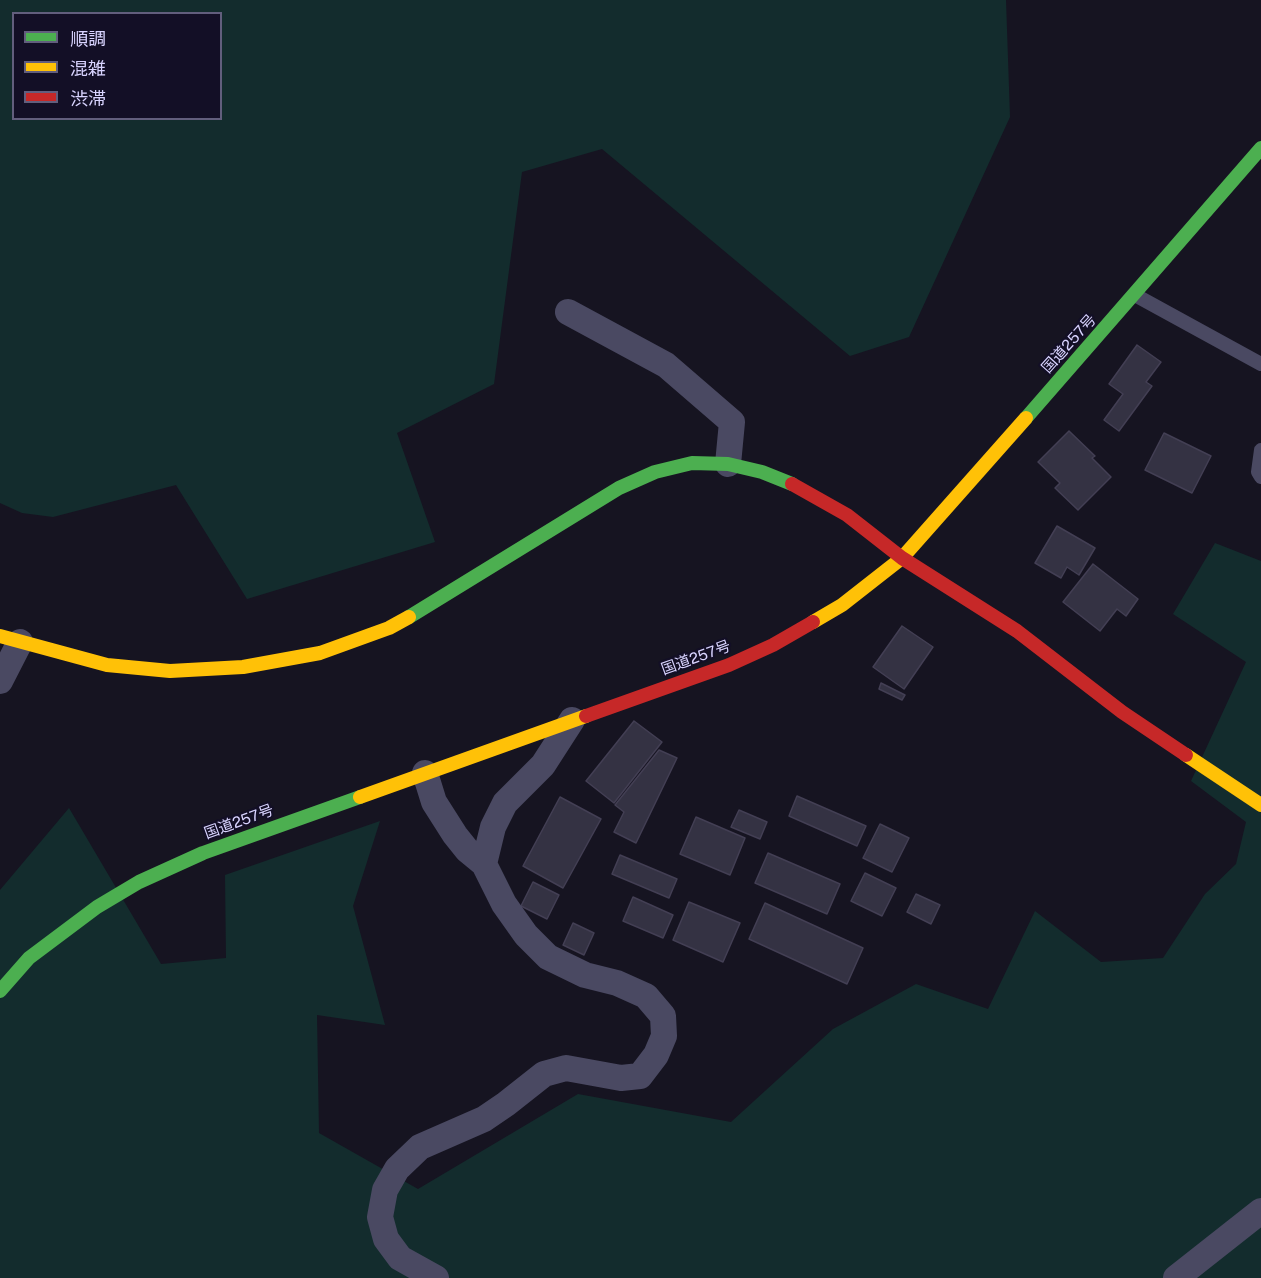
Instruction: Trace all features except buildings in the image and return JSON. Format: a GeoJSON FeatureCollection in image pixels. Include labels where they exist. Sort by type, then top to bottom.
{"type":"FeatureCollection","features":[{"type":"Feature","properties":{"kind":"main road","name":"国道257号"},"geometry":{"type":"LineString","coordinates":[[0,991],[29,958],[97,907],[139,882],[203,853],[729,665],[773,645],[842,605],[902,558],[1135,295],[1261,148]]}},
{"type":"Feature","properties":{"kind":"main road"},"geometry":{"type":"LineString","coordinates":[[10,639],[107,665],[170,671],[243,667],[320,653],[389,628],[447,595],[619,488],[656,472],[692,463],[728,464],[762,472],[802,488],[847,515],[902,558],[1017,631],[1122,712],[1261,805]]}},
{"type":"Feature","properties":{"kind":"street"},"geometry":{"type":"LineString","coordinates":[[568,312],[666,365],[732,422],[728,464]]}},
{"type":"Feature","properties":{"kind":"street"},"geometry":{"type":"LineString","coordinates":[[0,681],[10,639]]}},
{"type":"Feature","properties":{"kind":"street"},"geometry":{"type":"LineString","coordinates":[[484,864],[493,827],[505,803],[543,765],[572,720]]}},
{"type":"Feature","properties":{"kind":"street"},"geometry":{"type":"LineString","coordinates":[[425,773],[434,802],[467,850],[484,864],[504,904],[526,935],[548,957],[585,975],[617,983],[646,996],[663,1016],[664,1036],[656,1055],[640,1076],[621,1078],[566,1068],[544,1074],[484,1119],[420,1147],[397,1169],[385,1190],[380,1217],[386,1239],[400,1258],[436,1278]]}},
{"type":"Feature","properties":{"kind":"street"},"geometry":{"type":"LineString","coordinates":[[1176,1278],[1192,1268],[1261,1211]]}},
{"type":"Feature","properties":{"kind":"lane"},"geometry":{"type":"LineString","coordinates":[[1135,295],[1261,363]]}},
{"type":"Feature","properties":{"kind":"lane"},"geometry":{"type":"LineString","coordinates":[[1261,450],[1258,472],[1261,477]]}},
{"type":"Feature","properties":{"kind":"green space"},"geometry":{"type":"Polygon","coordinates":[[[0,0],[1006,0],[1010,117],[909,337],[850,356],[602,149],[522,172],[494,384],[397,433],[435,542],[247,599],[176,485],[53,517],[22,513],[0,503],[0,0]]]}},
{"type":"Feature","properties":{"kind":"green space"},"geometry":{"type":"Polygon","coordinates":[[[1215,543],[1261,561],[1261,1278],[0,1278],[0,890],[69,808],[161,964],[226,958],[225,875],[380,821],[353,906],[385,1025],[317,1015],[319,1133],[418,1189],[578,1094],[731,1122],[833,1029],[916,984],[988,1009],[1035,911],[1101,962],[1163,958],[1205,894],[1236,864],[1246,822],[1191,781],[1246,662],[1173,614],[1215,543]]]}},
{"type":"Feature","properties":{"kind":"traffic: fast"},"geometry":{"type":"LineString","coordinates":[[1026,418],[1261,148]]}},
{"type":"Feature","properties":{"kind":"traffic: fast"},"geometry":{"type":"LineString","coordinates":[[409,617],[619,488],[655,472],[692,463],[728,464],[762,472],[792,484]]}},
{"type":"Feature","properties":{"kind":"traffic: fast"},"geometry":{"type":"LineString","coordinates":[[0,991],[29,958],[97,907],[139,882],[203,853],[360,797]]}},
{"type":"Feature","properties":{"kind":"traffic: slow"},"geometry":{"type":"LineString","coordinates":[[813,622],[842,605],[902,558],[1026,418]]}},
{"type":"Feature","properties":{"kind":"traffic: slow"},"geometry":{"type":"LineString","coordinates":[[0,636],[107,665],[170,671],[243,667],[320,653],[389,628],[409,617]]}},
{"type":"Feature","properties":{"kind":"traffic: slow"},"geometry":{"type":"LineString","coordinates":[[360,797],[586,716]]}},
{"type":"Feature","properties":{"kind":"traffic: slow"},"geometry":{"type":"LineString","coordinates":[[1186,755],[1261,805]]}},
{"type":"Feature","properties":{"kind":"traffic: jam"},"geometry":{"type":"LineString","coordinates":[[792,484],[847,515],[902,558],[1017,631],[1122,712],[1186,755]]}},
{"type":"Feature","properties":{"kind":"traffic: jam"},"geometry":{"type":"LineString","coordinates":[[586,716],[729,665],[773,645],[813,622]]}}]}
